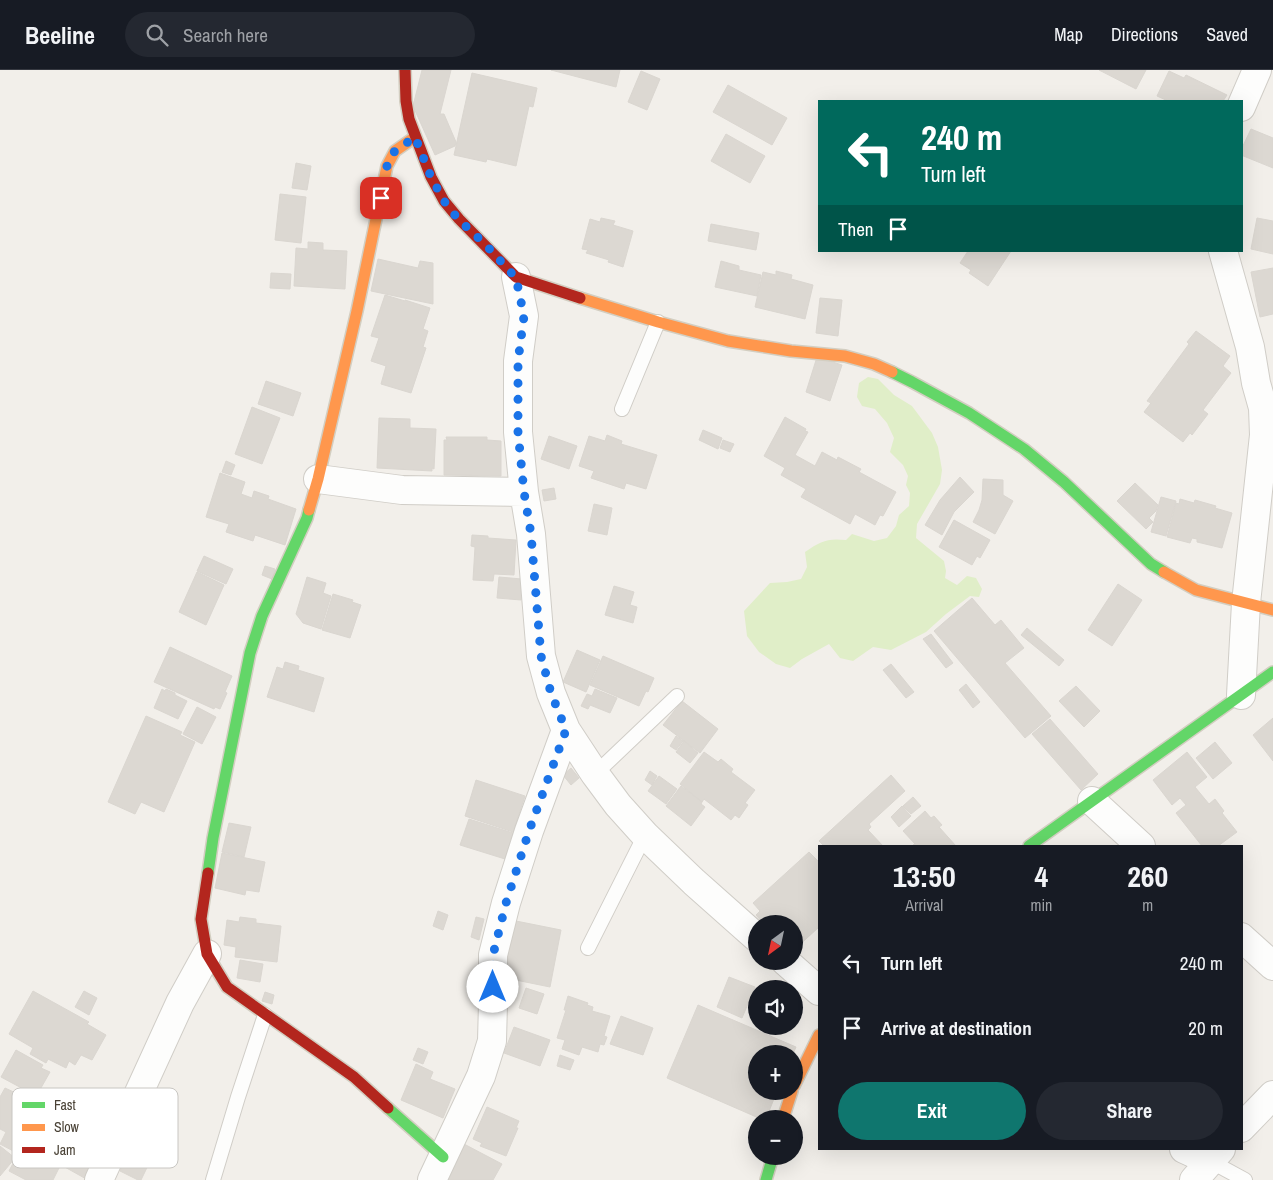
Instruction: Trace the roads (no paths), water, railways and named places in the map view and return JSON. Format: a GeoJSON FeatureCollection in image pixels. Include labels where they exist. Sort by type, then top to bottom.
{"type":"FeatureCollection","features":[{"type":"Feature","properties":{"kind":"street"},"geometry":{"type":"LineString","coordinates":[[405,70],[406,101],[409,119],[431,177],[444,201],[458,219],[485,244],[516,278],[524,316],[518,361],[518,432],[524,492],[531,534],[541,656],[551,693],[566,730],[618,805],[694,882],[748,929]]}},
{"type":"Feature","properties":{"kind":"street"},"geometry":{"type":"LineString","coordinates":[[1243,103],[1257,70]]}},
{"type":"Feature","properties":{"kind":"street"},"geometry":{"type":"LineString","coordinates":[[415,137],[394,152],[387,166],[357,311],[318,479],[307,518],[262,616],[250,653],[213,838],[201,919],[207,954],[227,987],[354,1077],[438,1169],[481,1076],[492,1041],[493,955],[495,946],[506,903],[529,831],[566,730]]}},
{"type":"Feature","properties":{"kind":"street"},"geometry":{"type":"LineString","coordinates":[[1223,252],[1250,347],[1256,383],[1263,408],[1264,434],[1246,603],[1241,695]]}},
{"type":"Feature","properties":{"kind":"street"},"geometry":{"type":"LineString","coordinates":[[516,278],[534,282],[658,322],[728,341],[791,351],[845,356],[874,364],[969,413],[1024,449],[1064,482],[1151,564],[1196,590],[1273,610]]}},
{"type":"Feature","properties":{"kind":"street"},"geometry":{"type":"LineString","coordinates":[[1256,383],[1273,352]]}},
{"type":"Feature","properties":{"kind":"street"},"geometry":{"type":"LineString","coordinates":[[318,479],[402,490],[524,492]]}},
{"type":"Feature","properties":{"kind":"street"},"geometry":{"type":"LineString","coordinates":[[1030,845],[1273,672]]}},
{"type":"Feature","properties":{"kind":"street"},"geometry":{"type":"LineString","coordinates":[[1092,801],[1141,845]]}},
{"type":"Feature","properties":{"kind":"street"},"geometry":{"type":"LineString","coordinates":[[1243,939],[1273,966]]}},
{"type":"Feature","properties":{"kind":"street"},"geometry":{"type":"LineString","coordinates":[[141,1088],[180,1003],[207,954]]}},
{"type":"Feature","properties":{"kind":"street"},"geometry":{"type":"LineString","coordinates":[[795,970],[818,990]]}},
{"type":"Feature","properties":{"kind":"street"},"geometry":{"type":"LineString","coordinates":[[803,1068],[818,1037]]}},
{"type":"Feature","properties":{"kind":"street"},"geometry":{"type":"LineString","coordinates":[[1243,1126],[1273,1095]]}},
{"type":"Feature","properties":{"kind":"street"},"geometry":{"type":"LineString","coordinates":[[1186,1150],[1208,1163]]}},
{"type":"Feature","properties":{"kind":"street"},"geometry":{"type":"LineString","coordinates":[[766,1180],[770,1165]]}},
{"type":"Feature","properties":{"kind":"street"},"geometry":{"type":"LineString","coordinates":[[99,1180],[104,1168]]}},
{"type":"Feature","properties":{"kind":"lane"},"geometry":{"type":"LineString","coordinates":[[622,409],[658,322]]}},
{"type":"Feature","properties":{"kind":"lane"},"geometry":{"type":"LineString","coordinates":[[595,774],[677,696]]}},
{"type":"Feature","properties":{"kind":"lane"},"geometry":{"type":"LineString","coordinates":[[588,948],[646,835]]}},
{"type":"Feature","properties":{"kind":"lane"},"geometry":{"type":"LineString","coordinates":[[213,1180],[266,1014]]}},
{"type":"Feature","properties":{"kind":"lane"},"geometry":{"type":"LineString","coordinates":[[1208,1163],[1245,1180]]}}]}
